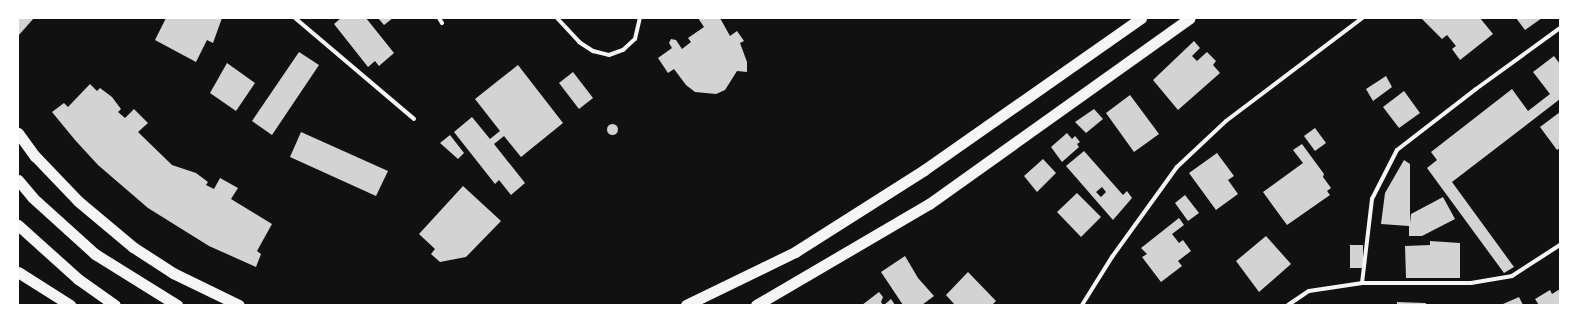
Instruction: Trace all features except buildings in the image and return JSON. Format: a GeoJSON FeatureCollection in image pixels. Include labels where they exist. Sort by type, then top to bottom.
{"type":"FeatureCollection","features":[{"type":"Feature","properties":{"kind":"highway"},"geometry":{"type":"LineString","coordinates":[[686,305],[795,252],[924,170],[1141,18]]}},
{"type":"Feature","properties":{"kind":"highway"},"geometry":{"type":"LineString","coordinates":[[756,305],[929,204],[1190,18]]}},
{"type":"Feature","properties":{"kind":"highway"},"geometry":{"type":"LineString","coordinates":[[18,133],[35,156],[78,201],[133,247],[173,273],[239,305]]}},
{"type":"Feature","properties":{"kind":"highway"},"geometry":{"type":"LineString","coordinates":[[18,180],[33,198],[95,254],[177,305]]}},
{"type":"Feature","properties":{"kind":"highway"},"geometry":{"type":"LineString","coordinates":[[18,225],[78,279],[115,305]]}},
{"type":"Feature","properties":{"kind":"highway"},"geometry":{"type":"LineString","coordinates":[[18,272],[70,305]]}},
{"type":"Feature","properties":{"kind":"street"},"geometry":{"type":"LineString","coordinates":[[295,18],[414,119]]}},
{"type":"Feature","properties":{"kind":"street"},"geometry":{"type":"LineString","coordinates":[[439,18],[442,23]]}},
{"type":"Feature","properties":{"kind":"street"},"geometry":{"type":"LineString","coordinates":[[557,18],[579,42],[593,51],[609,55],[623,50],[635,40],[640,18]]}},
{"type":"Feature","properties":{"kind":"street"},"geometry":{"type":"LineString","coordinates":[[1082,305],[1112,257],[1178,167],[1226,121],[1362,18]]}},
{"type":"Feature","properties":{"kind":"street"},"geometry":{"type":"LineString","coordinates":[[1362,283],[1372,199],[1397,150],[1476,89],[1560,28]]}},
{"type":"Feature","properties":{"kind":"street"},"geometry":{"type":"LineString","coordinates":[[1288,305],[1309,291],[1362,283],[1471,283],[1512,276],[1560,245]]}}]}
